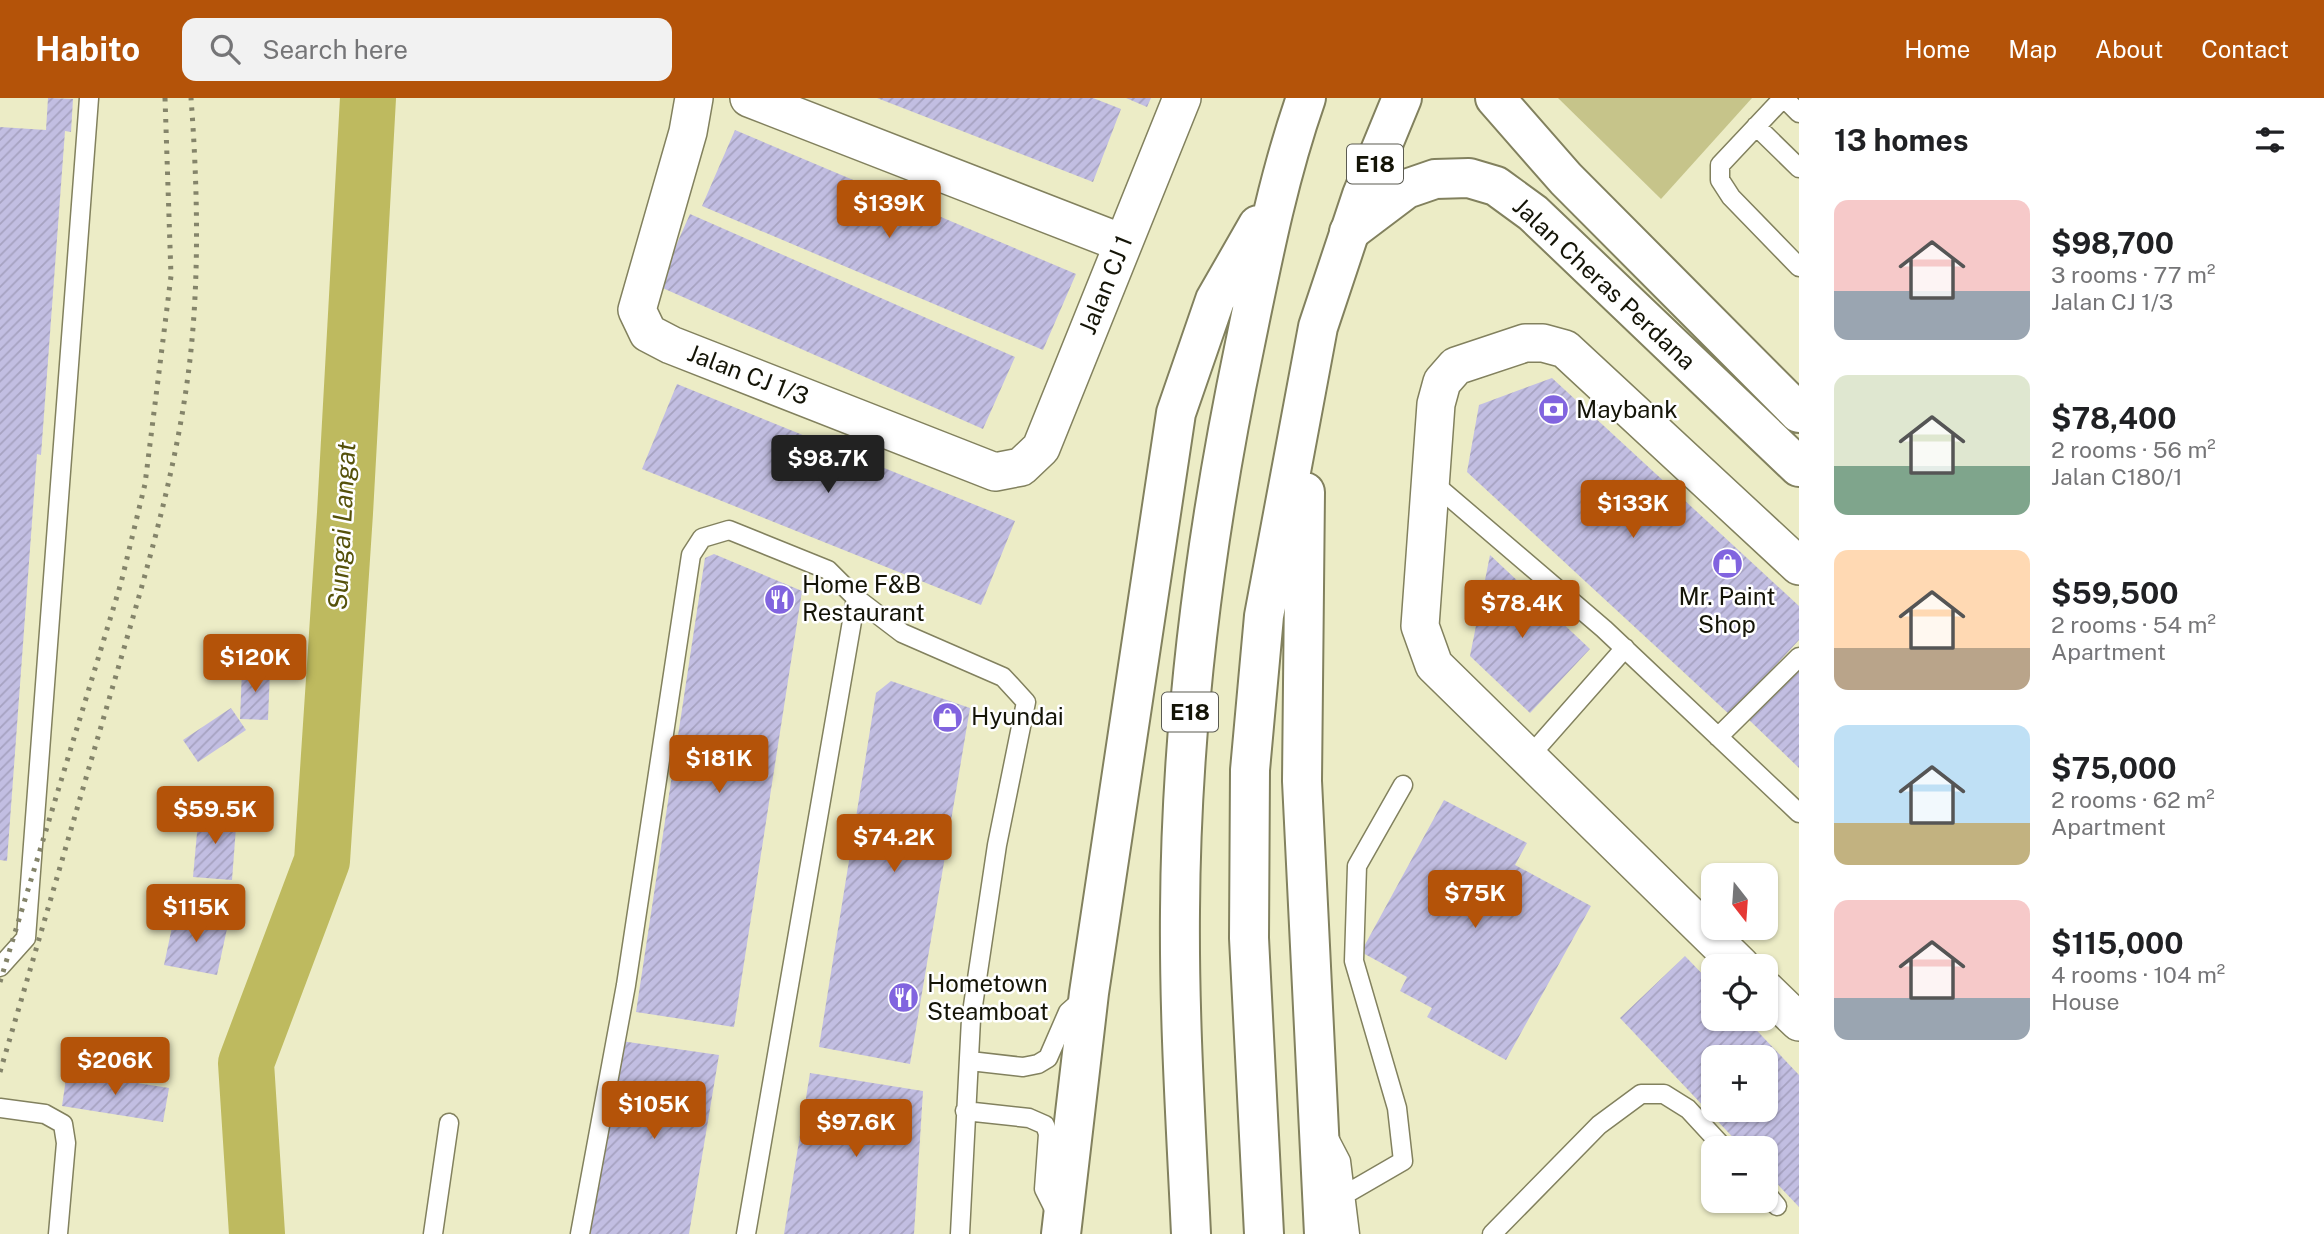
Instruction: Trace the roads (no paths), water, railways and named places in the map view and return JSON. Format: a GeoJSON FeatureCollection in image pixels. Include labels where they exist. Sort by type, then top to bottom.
{"type":"FeatureCollection","features":[{"type":"Feature","properties":{"kind":"main road","name":"E18"},"geometry":{"type":"LineString","coordinates":[[1191,1234],[1184,1093],[1180,911],[1188,730],[1205,570],[1228,426],[1275,197],[1306,98]]}},
{"type":"Feature","properties":{"kind":"main road","name":"E18"},"geometry":{"type":"LineString","coordinates":[[1264,1234],[1249,938],[1250,770],[1264,616],[1318,327],[1349,232],[1402,98]]}},
{"type":"Feature","properties":{"kind":"main road","name":"Jalan Cheras Perdana"},"geometry":{"type":"LineString","coordinates":[[1495,98],[1566,179],[1798,410]]}},
{"type":"Feature","properties":{"kind":"main road","name":"Jalan Cheras Perdana"},"geometry":{"type":"LineString","coordinates":[[1349,232],[1406,189],[1425,183],[1469,178],[1496,186],[1534,214],[1799,467]]}},
{"type":"Feature","properties":{"kind":"main road"},"geometry":{"type":"LineString","coordinates":[[1061,1229],[1089,993],[1176,413],[1215,300],[1275,197]]}},
{"type":"Feature","properties":{"kind":"main road"},"geometry":{"type":"LineString","coordinates":[[1299,428],[1305,497],[1302,781],[1324,1234]]}},
{"type":"Feature","properties":{"kind":"street","name":"Jalan CJ 1/3"},"geometry":{"type":"LineString","coordinates":[[694,98],[688,132],[637,310],[648,333],[671,345],[995,472],[1021,467]]}},
{"type":"Feature","properties":{"kind":"street"},"geometry":{"type":"LineString","coordinates":[[748,98],[1122,243]]}},
{"type":"Feature","properties":{"kind":"street","name":"Jalan CJ 1"},"geometry":{"type":"LineString","coordinates":[[1021,467],[1041,448],[1182,98]]}},
{"type":"Feature","properties":{"kind":"street"},"geometry":{"type":"LineString","coordinates":[[1729,954],[1434,665],[1420,626],[1436,404],[1442,382],[1456,366],[1525,343],[1543,343],[1566,349],[1799,566]]}},
{"type":"Feature","properties":{"kind":"street"},"geometry":{"type":"LineString","coordinates":[[1778,1002],[1799,1022]]}},
{"type":"Feature","properties":{"kind":"lane"},"geometry":{"type":"LineString","coordinates":[[0,967],[26,938],[89,98]]}},
{"type":"Feature","properties":{"kind":"lane"},"geometry":{"type":"LineString","coordinates":[[1799,113],[1783,98],[1720,165],[1720,180],[1731,197],[1799,267]]}},
{"type":"Feature","properties":{"kind":"lane"},"geometry":{"type":"LineString","coordinates":[[1756,126],[1799,168]]}},
{"type":"Feature","properties":{"kind":"lane"},"geometry":{"type":"LineString","coordinates":[[1432,482],[1625,648],[1799,813]]}},
{"type":"Feature","properties":{"kind":"lane"},"geometry":{"type":"LineString","coordinates":[[580,1234],[628,971],[691,555],[702,538],[729,530],[828,570],[856,598],[902,633],[1003,677],[1026,702],[997,845],[971,1019],[960,1234]]}},
{"type":"Feature","properties":{"kind":"lane"},"geometry":{"type":"LineString","coordinates":[[746,1234],[856,598]]}},
{"type":"Feature","properties":{"kind":"lane"},"geometry":{"type":"LineString","coordinates":[[1528,758],[1625,648]]}},
{"type":"Feature","properties":{"kind":"lane"},"geometry":{"type":"LineString","coordinates":[[1718,737],[1799,657]]}},
{"type":"Feature","properties":{"kind":"lane"},"geometry":{"type":"LineString","coordinates":[[1346,1194],[1404,1161],[1397,1108],[1354,961],[1357,866],[1404,785]]}},
{"type":"Feature","properties":{"kind":"lane"},"geometry":{"type":"LineString","coordinates":[[970,1061],[1023,1066],[1038,1064],[1048,1058],[1068,1012],[1089,993]]}},
{"type":"Feature","properties":{"kind":"lane"},"geometry":{"type":"LineString","coordinates":[[1492,1234],[1599,1125],[1641,1094],[1664,1094],[1688,1109],[1713,1136]]}},
{"type":"Feature","properties":{"kind":"lane"},"geometry":{"type":"LineString","coordinates":[[0,1108],[45,1114],[63,1124],[66,1143],[58,1234]]}},
{"type":"Feature","properties":{"kind":"lane"},"geometry":{"type":"LineString","coordinates":[[965,1111],[1029,1118],[1045,1125],[1048,1134],[1044,1189],[1061,1229]]}},
{"type":"Feature","properties":{"kind":"lane"},"geometry":{"type":"LineString","coordinates":[[1319,1120],[1341,1161],[1350,1234]]}},
{"type":"Feature","properties":{"kind":"lane"},"geometry":{"type":"LineString","coordinates":[[433,1234],[449,1123]]}},
{"type":"Feature","properties":{"kind":"waterway","name":"Sungai Langat"},"geometry":{"type":"LineString","coordinates":[[257,1234],[246,1063],[322,861],[368,98]]}},
{"type":"Feature","properties":{"kind":"railway"},"geometry":{"type":"LineString","coordinates":[[0,982],[121,583],[145,484],[171,276],[165,98]]}},
{"type":"Feature","properties":{"kind":"railway"},"geometry":{"type":"LineString","coordinates":[[0,1072],[144,580],[181,423],[191,348],[196,277],[191,98]]}},
{"type":"Feature","properties":{"kind":"place","name":"Maybank"},"geometry":{"type":"Point","coordinates":[1553,410]}},
{"type":"Feature","properties":{"kind":"place","name":"Mr. Paint Shop"},"geometry":{"type":"Point","coordinates":[1727,563]}},
{"type":"Feature","properties":{"kind":"place","name":"Home F&B Restaurant"},"geometry":{"type":"Point","coordinates":[779,599]}},
{"type":"Feature","properties":{"kind":"place","name":"Hyundai"},"geometry":{"type":"Point","coordinates":[948,717]}},
{"type":"Feature","properties":{"kind":"place","name":"Hometown Steamboat"},"geometry":{"type":"Point","coordinates":[904,998]}}]}
